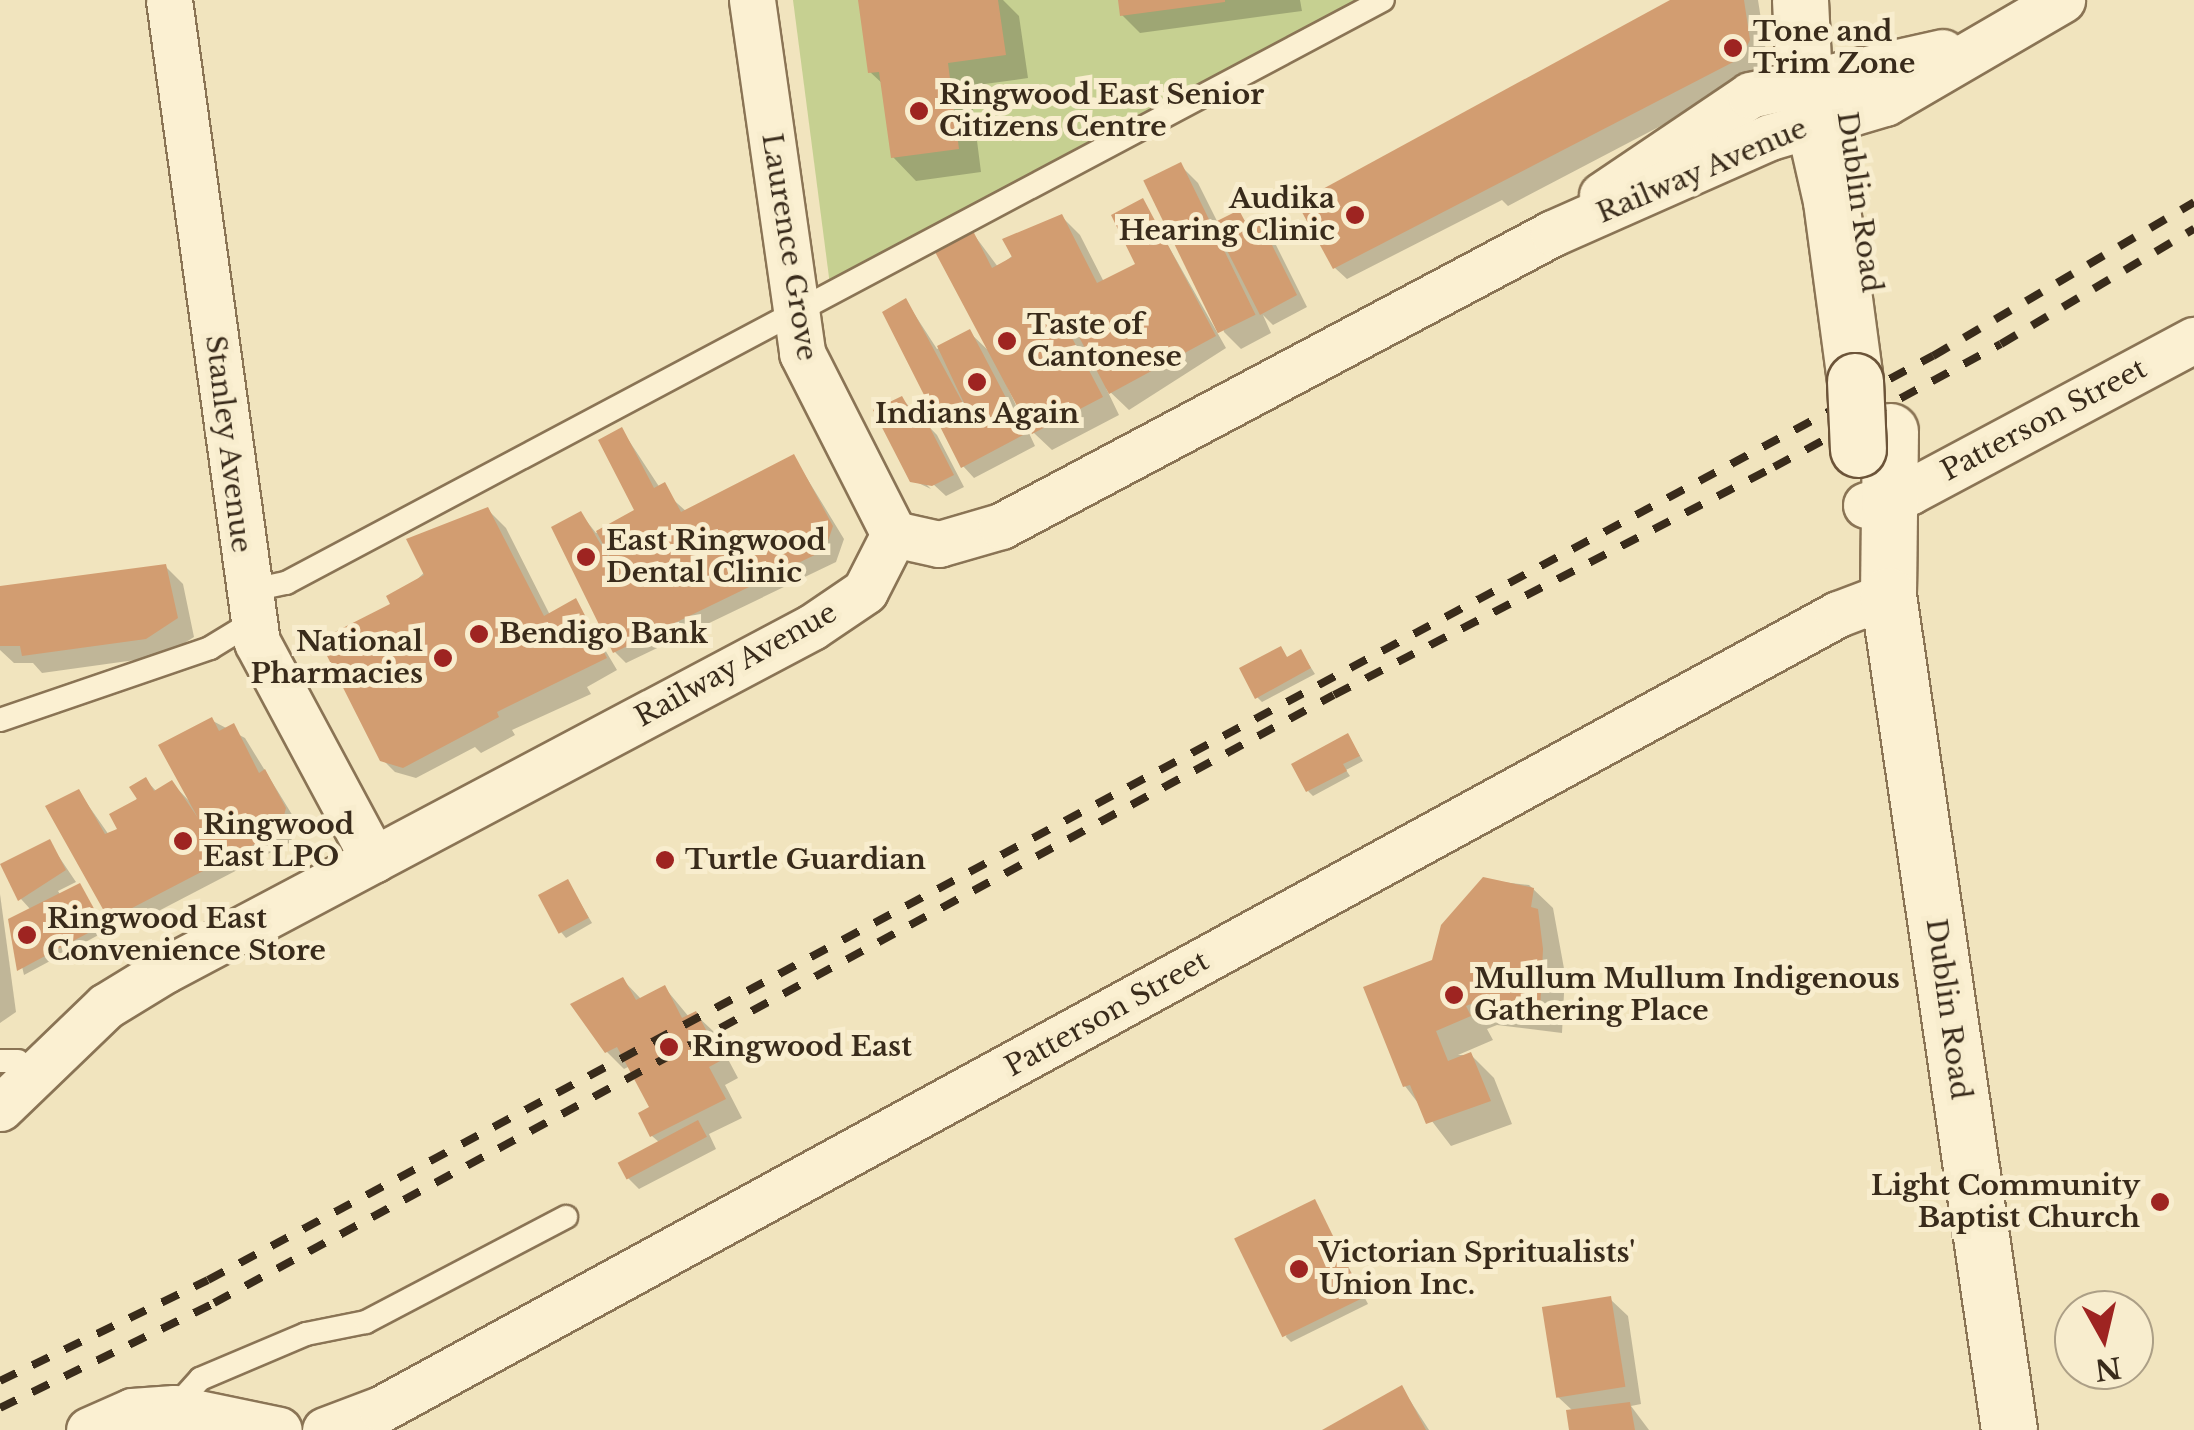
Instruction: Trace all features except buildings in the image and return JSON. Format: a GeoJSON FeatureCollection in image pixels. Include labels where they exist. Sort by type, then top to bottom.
{"type":"FeatureCollection","features":[{"type":"Feature","properties":{"kind":"main road","name":"Dublin Road"},"geometry":{"type":"LineString","coordinates":[[1800,0],[1826,99]]}},
{"type":"Feature","properties":{"kind":"main road","name":"Dublin Road"},"geometry":{"type":"LineString","coordinates":[[1810,0],[1826,99],[1831,201],[1868,373],[1888,592],[2009,1430]]}},
{"type":"Feature","properties":{"kind":"street","name":"Stanley Avenue"},"geometry":{"type":"LineString","coordinates":[[170,0],[251,606],[266,660],[374,860]]}},
{"type":"Feature","properties":{"kind":"street","name":"Laurence Grove"},"geometry":{"type":"LineString","coordinates":[[752,0],[794,314],[809,376],[894,534]]}},
{"type":"Feature","properties":{"kind":"street","name":"Railway Avenue"},"geometry":{"type":"LineString","coordinates":[[0,1108],[66,1040],[165,970],[812,628],[865,591],[894,534],[940,544],[1001,526],[1553,234],[1657,153],[1750,95],[1826,99],[1907,63],[2010,30],[2062,0]]}},
{"type":"Feature","properties":{"kind":"street","name":"Patterson Street"},"geometry":{"type":"LineString","coordinates":[[1880,501],[2194,340]]}},
{"type":"Feature","properties":{"kind":"street","name":"Patterson Street"},"geometry":{"type":"LineString","coordinates":[[325,1430],[397,1401],[1838,614],[1888,592]]}},
{"type":"Feature","properties":{"kind":"street","name":"Railway Avenue"},"geometry":{"type":"LineString","coordinates":[[6,1065],[66,1040]]}},
{"type":"Feature","properties":{"kind":"street"},"geometry":{"type":"LineString","coordinates":[[88,1430],[132,1412],[174,1408],[279,1430]]}},
{"type":"Feature","properties":{"kind":"lane"},"geometry":{"type":"LineString","coordinates":[[0,720],[210,648],[251,606],[286,583],[1383,0]]}},
{"type":"Feature","properties":{"kind":"lane"},"geometry":{"type":"LineString","coordinates":[[174,1408],[200,1379],[306,1334],[366,1322],[566,1217]]}},
{"type":"Feature","properties":{"kind":"green space"},"geometry":{"type":"Polygon","coordinates":[[[793,0],[1367,0],[830,285],[793,0]]]}},
{"type":"Feature","properties":{"kind":"railway"},"geometry":{"type":"LineString","coordinates":[[0,1381],[208,1280],[1933,356],[2194,202]]}},
{"type":"Feature","properties":{"kind":"railway"},"geometry":{"type":"LineString","coordinates":[[0,1408],[214,1303],[1334,695],[1774,467],[2001,344],[2194,229]]}},
{"type":"Feature","properties":{"kind":"place","name":"Tone and Trim Zone"},"geometry":{"type":"Point","coordinates":[1733,48]}},
{"type":"Feature","properties":{"kind":"place","name":"Ringwood East Senior Citizens Centre"},"geometry":{"type":"Point","coordinates":[919,111]}},
{"type":"Feature","properties":{"kind":"place","name":"Audika Hearing Clinic"},"geometry":{"type":"Point","coordinates":[1355,215]}},
{"type":"Feature","properties":{"kind":"place","name":"Taste of Cantonese"},"geometry":{"type":"Point","coordinates":[1007,341]}},
{"type":"Feature","properties":{"kind":"place","name":"Indians Again"},"geometry":{"type":"Point","coordinates":[977,382]}},
{"type":"Feature","properties":{"kind":"place","name":"East Ringwood Dental Clinic"},"geometry":{"type":"Point","coordinates":[586,557]}},
{"type":"Feature","properties":{"kind":"place","name":"Bendigo Bank"},"geometry":{"type":"Point","coordinates":[479,634]}},
{"type":"Feature","properties":{"kind":"place","name":"National Pharmacies"},"geometry":{"type":"Point","coordinates":[443,658]}},
{"type":"Feature","properties":{"kind":"place","name":"Ringwood East LPO"},"geometry":{"type":"Point","coordinates":[183,841]}},
{"type":"Feature","properties":{"kind":"place","name":"Turtle Guardian"},"geometry":{"type":"Point","coordinates":[665,860]}},
{"type":"Feature","properties":{"kind":"place","name":"Ringwood East Convenience Store"},"geometry":{"type":"Point","coordinates":[27,935]}},
{"type":"Feature","properties":{"kind":"place","name":"Mullum Mullum Indigenous Gathering Place"},"geometry":{"type":"Point","coordinates":[1454,995]}},
{"type":"Feature","properties":{"kind":"place","name":"Ringwood East"},"geometry":{"type":"Point","coordinates":[669,1047]}},
{"type":"Feature","properties":{"kind":"place","name":"Light Community Baptist Church"},"geometry":{"type":"Point","coordinates":[2160,1202]}},
{"type":"Feature","properties":{"kind":"place","name":"Victorian Spritualists' Union Inc."},"geometry":{"type":"Point","coordinates":[1299,1269]}}]}
